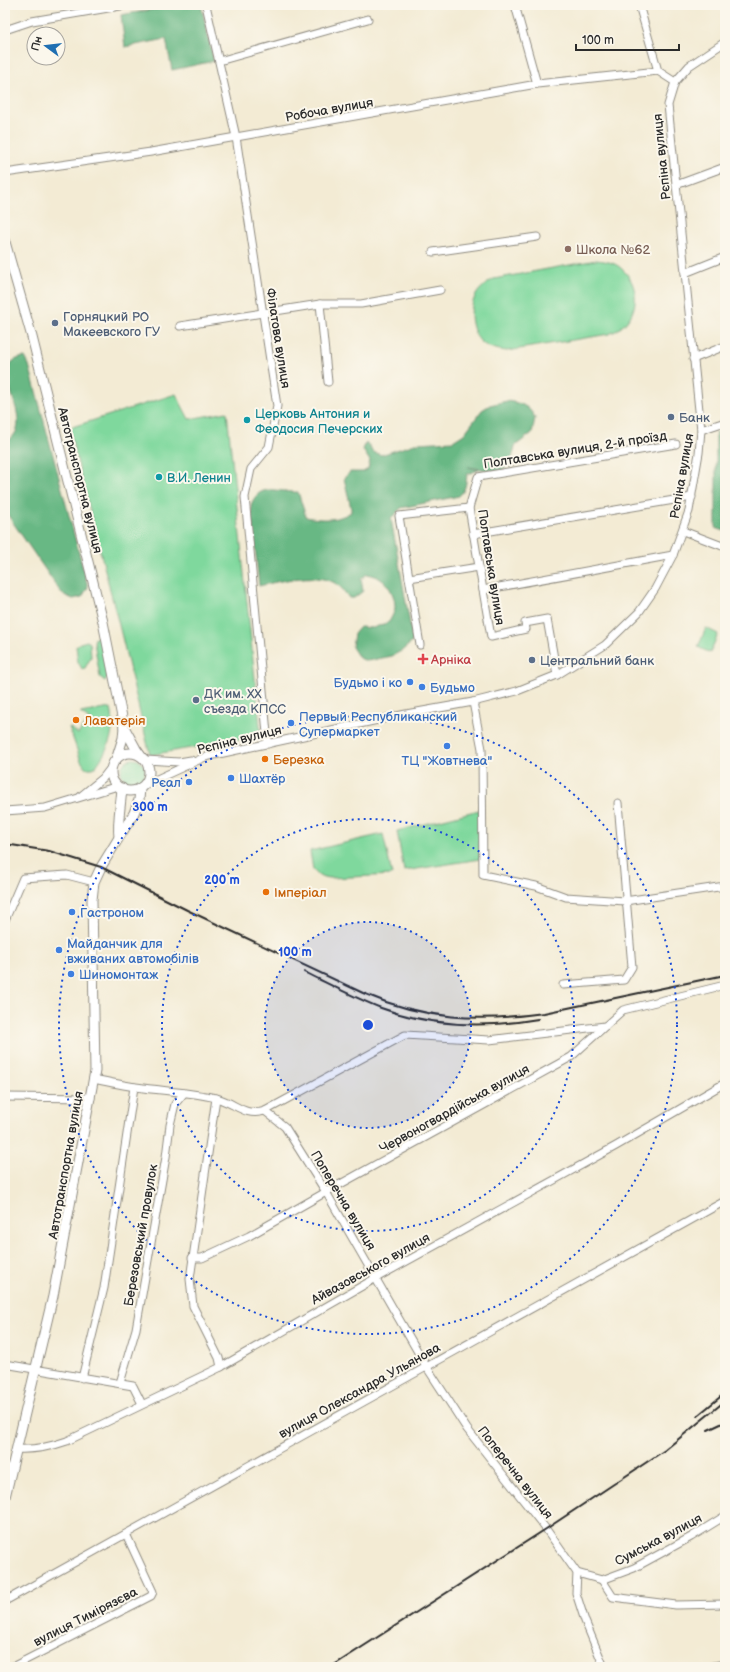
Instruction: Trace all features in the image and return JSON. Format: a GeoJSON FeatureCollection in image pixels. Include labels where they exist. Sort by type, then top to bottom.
{"type":"FeatureCollection","features":[{"type":"Feature","properties":{"kind":"main road","name":"Автотранспортна вулиця"},"geometry":{"type":"LineString","coordinates":[[5,242],[32,337],[102,614],[124,727]]}},
{"type":"Feature","properties":{"kind":"main road"},"geometry":{"type":"LineString","coordinates":[[120,787],[132,791],[142,787],[149,777],[149,768],[144,758],[136,749],[124,727]]}},
{"type":"Feature","properties":{"kind":"main road"},"geometry":{"type":"LineString","coordinates":[[119,838],[118,827],[121,809],[120,787],[112,776],[114,763],[123,738],[124,727]]}},
{"type":"Feature","properties":{"kind":"main road"},"geometry":{"type":"LineString","coordinates":[[114,763],[123,754],[133,753],[144,758]]}},
{"type":"Feature","properties":{"kind":"main road","name":"Автотранспортна вулиця"},"geometry":{"type":"LineString","coordinates":[[5,1497],[54,1296],[94,1080],[92,900],[94,882],[134,813],[142,787]]}},
{"type":"Feature","properties":{"kind":"street"},"geometry":{"type":"LineString","coordinates":[[5,30],[32,21],[126,5]]}},
{"type":"Feature","properties":{"kind":"street","name":"Філатова вулиця"},"geometry":{"type":"LineString","coordinates":[[206,5],[236,137],[277,406],[269,446],[251,469],[245,497],[268,744]]}},
{"type":"Feature","properties":{"kind":"street"},"geometry":{"type":"LineString","coordinates":[[515,5],[537,84]]}},
{"type":"Feature","properties":{"kind":"street"},"geometry":{"type":"LineString","coordinates":[[639,5],[658,71],[675,82]]}},
{"type":"Feature","properties":{"kind":"street"},"geometry":{"type":"LineString","coordinates":[[219,61],[368,19]]}},
{"type":"Feature","properties":{"kind":"street","name":"Рєпіна вулиця"},"geometry":{"type":"LineString","coordinates":[[142,787],[205,757],[406,714],[473,702],[517,691],[557,675],[605,645],[639,612],[655,589],[673,555],[683,531],[692,497],[701,430],[668,105],[675,82],[689,66],[725,42]]}},
{"type":"Feature","properties":{"kind":"street","name":"Робоча вулиця"},"geometry":{"type":"LineString","coordinates":[[5,173],[152,152],[537,84],[658,71]]}},
{"type":"Feature","properties":{"kind":"street"},"geometry":{"type":"LineString","coordinates":[[676,185],[725,167]]}},
{"type":"Feature","properties":{"kind":"street"},"geometry":{"type":"LineString","coordinates":[[433,252],[537,238]]}},
{"type":"Feature","properties":{"kind":"street"},"geometry":{"type":"LineString","coordinates":[[685,274],[725,257]]}},
{"type":"Feature","properties":{"kind":"street"},"geometry":{"type":"LineString","coordinates":[[180,326],[320,304],[361,304],[440,290]]}},
{"type":"Feature","properties":{"kind":"street"},"geometry":{"type":"LineString","coordinates":[[320,304],[328,382]]}},
{"type":"Feature","properties":{"kind":"street"},"geometry":{"type":"LineString","coordinates":[[693,359],[725,346]]}},
{"type":"Feature","properties":{"kind":"street"},"geometry":{"type":"LineString","coordinates":[[701,430],[725,422]]}},
{"type":"Feature","properties":{"kind":"street","name":"Полтавська вулиця, 2-й проїзд"},"geometry":{"type":"LineString","coordinates":[[478,477],[676,444]]}},
{"type":"Feature","properties":{"kind":"street","name":"Полтавська вулиця"},"geometry":{"type":"LineString","coordinates":[[478,477],[469,508],[491,637],[526,629],[525,623],[547,619],[557,675]]}},
{"type":"Feature","properties":{"kind":"street"},"geometry":{"type":"LineString","coordinates":[[473,534],[692,497]]}},
{"type":"Feature","properties":{"kind":"street"},"geometry":{"type":"LineString","coordinates":[[420,645],[399,516],[469,508]]}},
{"type":"Feature","properties":{"kind":"street"},"geometry":{"type":"LineString","coordinates":[[683,531],[725,547]]}},
{"type":"Feature","properties":{"kind":"street"},"geometry":{"type":"LineString","coordinates":[[483,590],[673,555]]}},
{"type":"Feature","properties":{"kind":"street"},"geometry":{"type":"LineString","coordinates":[[409,578],[479,567]]}},
{"type":"Feature","properties":{"kind":"street"},"geometry":{"type":"LineString","coordinates":[[473,702],[482,749],[483,875],[536,886],[566,897],[626,900],[725,886]]}},
{"type":"Feature","properties":{"kind":"street"},"geometry":{"type":"LineString","coordinates":[[144,758],[179,762],[205,757]]}},
{"type":"Feature","properties":{"kind":"street"},"geometry":{"type":"LineString","coordinates":[[75,799],[86,793],[103,778],[114,763]]}},
{"type":"Feature","properties":{"kind":"street"},"geometry":{"type":"LineString","coordinates":[[5,811],[45,808],[120,787]]}},
{"type":"Feature","properties":{"kind":"street"},"geometry":{"type":"LineString","coordinates":[[563,986],[624,980],[632,967],[618,803]]}},
{"type":"Feature","properties":{"kind":"street"},"geometry":{"type":"LineString","coordinates":[[5,920],[23,878],[67,875],[94,882]]}},
{"type":"Feature","properties":{"kind":"street","name":"Червоногвардійська вулиця"},"geometry":{"type":"LineString","coordinates":[[192,1258],[202,1258],[249,1236],[571,1057],[624,1010],[725,985]]}},
{"type":"Feature","properties":{"kind":"street"},"geometry":{"type":"LineString","coordinates":[[94,1080],[216,1098],[233,1104],[242,1111],[255,1114],[265,1111],[405,1035],[489,1040],[606,1026]]}},
{"type":"Feature","properties":{"kind":"street","name":"Айвазовського вулиця"},"geometry":{"type":"LineString","coordinates":[[17,1449],[32,1450],[67,1441],[221,1367],[376,1278],[616,1146],[725,1083]]}},
{"type":"Feature","properties":{"kind":"street"},"geometry":{"type":"LineString","coordinates":[[82,1378],[104,1288],[134,1087]]}},
{"type":"Feature","properties":{"kind":"street","name":"Березовський провулок"},"geometry":{"type":"LineString","coordinates":[[120,1383],[136,1329],[166,1157],[170,1125],[175,1104],[184,1093]]}},
{"type":"Feature","properties":{"kind":"street"},"geometry":{"type":"LineString","coordinates":[[5,1097],[91,1098]]}},
{"type":"Feature","properties":{"kind":"street"},"geometry":{"type":"LineString","coordinates":[[216,1098],[190,1279],[193,1306],[219,1358],[221,1367]]}},
{"type":"Feature","properties":{"kind":"street","name":"Поперечна вулиця"},"geometry":{"type":"LineString","coordinates":[[265,1111],[285,1127],[326,1192],[426,1366],[467,1429],[563,1552],[577,1573]]}},
{"type":"Feature","properties":{"kind":"street","name":"вулиця Олександра Ульянова"},"geometry":{"type":"LineString","coordinates":[[5,1601],[725,1201]]}},
{"type":"Feature","properties":{"kind":"street"},"geometry":{"type":"LineString","coordinates":[[5,1364],[133,1386],[142,1404]]}},
{"type":"Feature","properties":{"kind":"street","name":"Сумська вулиця"},"geometry":{"type":"LineString","coordinates":[[602,1580],[634,1568],[691,1537],[725,1516]]}},
{"type":"Feature","properties":{"kind":"street","name":"вулиця Тимірязєва"},"geometry":{"type":"LineString","coordinates":[[12,1667],[151,1596],[153,1592],[126,1534]]}},
{"type":"Feature","properties":{"kind":"street"},"geometry":{"type":"LineString","coordinates":[[604,1667],[576,1592],[577,1573],[602,1580],[613,1597],[676,1605],[725,1604]]}},
{"type":"Feature","properties":{"kind":"street"},"geometry":{"type":"LineString","coordinates":[[708,1667],[725,1664]]}},
{"type":"Feature","properties":{"kind":"green space"},"geometry":{"type":"Polygon","coordinates":[[[179,5],[201,5],[214,61],[172,70],[166,39],[125,47],[121,15],[179,5]]]}},
{"type":"Feature","properties":{"kind":"green space"},"geometry":{"type":"Polygon","coordinates":[[[596,260],[610,262],[622,269],[628,276],[635,291],[634,307],[631,315],[627,322],[618,330],[609,334],[507,351],[487,346],[477,337],[472,326],[471,319],[473,301],[478,292],[489,282],[494,279],[596,260]]]}},
{"type":"Feature","properties":{"kind":"green space"},"geometry":{"type":"Polygon","coordinates":[[[25,357],[29,365],[88,587],[82,597],[73,599],[62,594],[5,511],[5,443],[15,434],[18,421],[8,378],[8,370],[11,363],[17,359],[25,357]]]}},
{"type":"Feature","properties":{"kind":"green space"},"geometry":{"type":"Polygon","coordinates":[[[176,394],[189,419],[227,412],[261,736],[150,755],[69,428],[176,394]]]}},
{"type":"Feature","properties":{"kind":"green space"},"geometry":{"type":"Polygon","coordinates":[[[507,401],[524,405],[530,410],[535,418],[532,433],[515,446],[509,464],[499,470],[468,467],[479,470],[467,474],[464,489],[459,496],[401,508],[391,519],[413,641],[403,650],[392,656],[367,661],[359,658],[352,647],[354,634],[360,627],[373,628],[389,622],[394,613],[395,607],[391,590],[383,581],[373,575],[367,574],[361,579],[363,591],[354,598],[349,598],[340,587],[331,581],[322,579],[300,578],[259,586],[251,505],[259,493],[271,490],[298,492],[306,517],[323,519],[341,517],[351,512],[344,478],[350,472],[363,472],[368,469],[370,461],[363,450],[366,442],[373,452],[381,455],[418,443],[453,441],[464,434],[482,410],[490,405],[507,401]]]}},
{"type":"Feature","properties":{"kind":"green space"},"geometry":{"type":"Polygon","coordinates":[[[725,429],[725,531],[717,529],[716,527],[716,433],[725,429]]]}},
{"type":"Feature","properties":{"kind":"green space"},"geometry":{"type":"Polygon","coordinates":[[[706,628],[718,634],[710,653],[698,647],[706,628]]]}},
{"type":"Feature","properties":{"kind":"green space"},"geometry":{"type":"Polygon","coordinates":[[[101,636],[108,677],[105,681],[100,677],[94,642],[95,638],[101,636]]]}},
{"type":"Feature","properties":{"kind":"green space"},"geometry":{"type":"Polygon","coordinates":[[[87,641],[90,643],[91,657],[85,668],[82,669],[78,662],[76,646],[87,641]]]}},
{"type":"Feature","properties":{"kind":"green space"},"geometry":{"type":"Polygon","coordinates":[[[111,708],[113,724],[108,746],[101,760],[96,766],[93,768],[86,768],[81,761],[69,727],[78,734],[89,719],[80,713],[111,708]]]}},
{"type":"Feature","properties":{"kind":"green space"},"geometry":{"type":"Polygon","coordinates":[[[133,759],[138,760],[144,766],[144,776],[138,782],[133,783],[128,782],[122,776],[121,771],[122,766],[128,760],[133,759]]]}},
{"type":"Feature","properties":{"kind":"green space"},"geometry":{"type":"Polygon","coordinates":[[[479,810],[480,859],[404,871],[397,831],[479,810]]]}},
{"type":"Feature","properties":{"kind":"green space"},"geometry":{"type":"Polygon","coordinates":[[[383,834],[392,875],[330,878],[319,876],[313,870],[310,851],[383,834]]]}},
{"type":"Feature","properties":{"kind":"railway"},"geometry":{"type":"LineString","coordinates":[[5,844],[49,851],[101,867],[187,910],[363,993],[408,1009],[430,1014],[474,1018],[520,1016],[544,1013],[725,975]]}},
{"type":"Feature","properties":{"kind":"railway"},"geometry":{"type":"LineString","coordinates":[[304,972],[371,1004],[420,1019],[459,1024],[498,1024],[538,1019]]}},
{"type":"Feature","properties":{"kind":"railway"},"geometry":{"type":"LineString","coordinates":[[697,1416],[725,1393]]}},
{"type":"Feature","properties":{"kind":"railway"},"geometry":{"type":"LineString","coordinates":[[331,1667],[546,1529],[665,1450],[725,1401]]}},
{"type":"Feature","properties":{"kind":"railway"},"geometry":{"type":"LineString","coordinates":[[708,1430],[725,1422]]}},
{"type":"Feature","properties":{"kind":"place","name":"Школа №62"},"geometry":{"type":"Point","coordinates":[568,249]}},
{"type":"Feature","properties":{"kind":"place","name":"Горняцкий РО Макеевского ГУ"},"geometry":{"type":"Point","coordinates":[55,323]}},
{"type":"Feature","properties":{"kind":"place","name":"Банк"},"geometry":{"type":"Point","coordinates":[671,417]}},
{"type":"Feature","properties":{"kind":"place","name":"Церковь Антония и Феодосия Печерских"},"geometry":{"type":"Point","coordinates":[247,420]}},
{"type":"Feature","properties":{"kind":"place","name":"В.И. Ленин"},"geometry":{"type":"Point","coordinates":[159,477]}},
{"type":"Feature","properties":{"kind":"place","name":"Арніка"},"geometry":{"type":"Point","coordinates":[423,659]}},
{"type":"Feature","properties":{"kind":"place","name":"Центральний банк"},"geometry":{"type":"Point","coordinates":[532,660]}},
{"type":"Feature","properties":{"kind":"place","name":"Будьмо і ко"},"geometry":{"type":"Point","coordinates":[410,682]}},
{"type":"Feature","properties":{"kind":"place","name":"Будьмо"},"geometry":{"type":"Point","coordinates":[422,687]}},
{"type":"Feature","properties":{"kind":"place","name":"ДК им. XX съезда КПСС"},"geometry":{"type":"Point","coordinates":[196,700]}},
{"type":"Feature","properties":{"kind":"place","name":"Лаватерія"},"geometry":{"type":"Point","coordinates":[76,720]}},
{"type":"Feature","properties":{"kind":"place","name":"Первый Республиканский Супермаркет"},"geometry":{"type":"Point","coordinates":[291,723]}},
{"type":"Feature","properties":{"kind":"place","name":"ТЦ \"Жовтнева\""},"geometry":{"type":"Point","coordinates":[447,746]}},
{"type":"Feature","properties":{"kind":"place","name":"Березка"},"geometry":{"type":"Point","coordinates":[265,759]}},
{"type":"Feature","properties":{"kind":"place","name":"Шахтёр"},"geometry":{"type":"Point","coordinates":[231,778]}},
{"type":"Feature","properties":{"kind":"place","name":"Рєал"},"geometry":{"type":"Point","coordinates":[189,782]}},
{"type":"Feature","properties":{"kind":"place","name":"Імперіал"},"geometry":{"type":"Point","coordinates":[266,892]}},
{"type":"Feature","properties":{"kind":"place","name":"Гастроном"},"geometry":{"type":"Point","coordinates":[72,912]}},
{"type":"Feature","properties":{"kind":"place","name":"Майданчик для вживаних автомобілів"},"geometry":{"type":"Point","coordinates":[59,950]}},
{"type":"Feature","properties":{"kind":"place","name":"Шиномонтаж"},"geometry":{"type":"Point","coordinates":[71,974]}}]}
